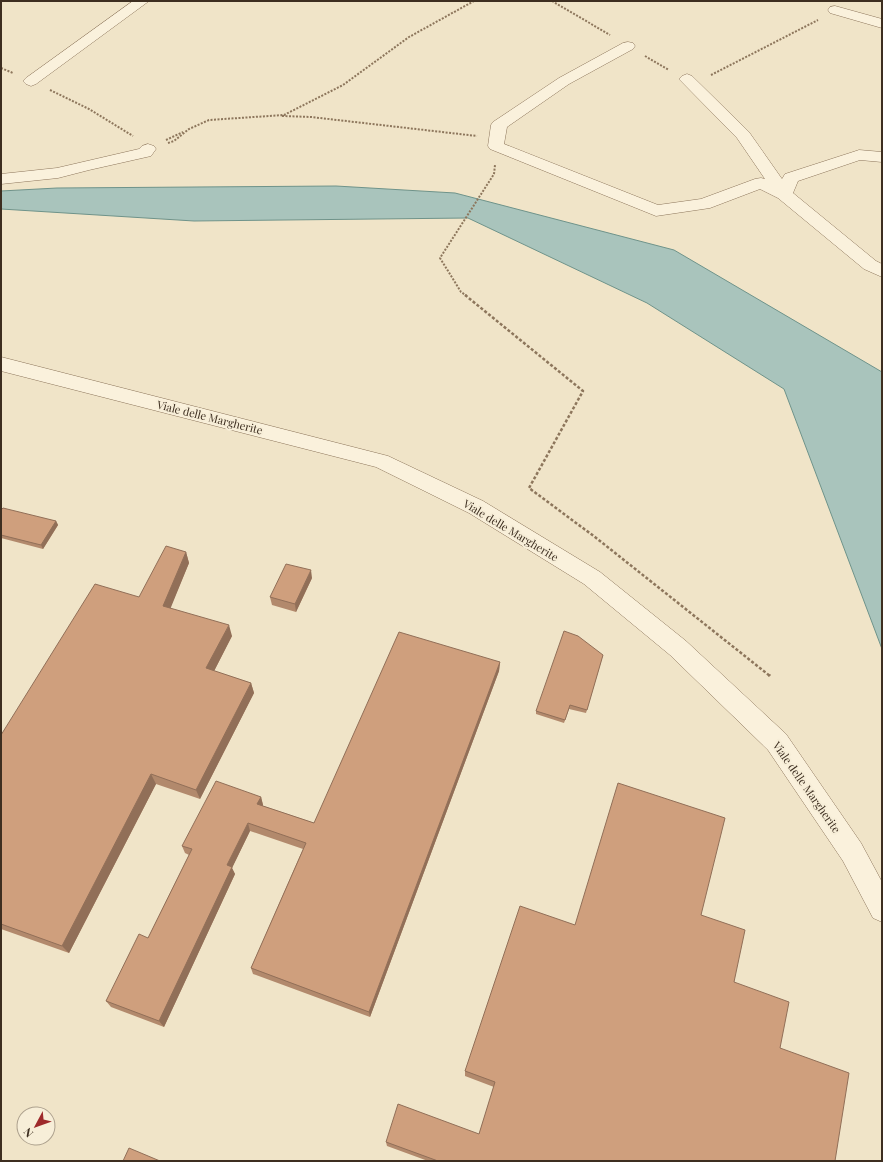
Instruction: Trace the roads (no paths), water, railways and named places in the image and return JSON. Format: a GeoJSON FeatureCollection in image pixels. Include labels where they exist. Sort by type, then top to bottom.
{"type":"FeatureCollection","features":[{"type":"Feature","properties":{"kind":"street"},"geometry":{"type":"LineString","coordinates":[[31,81],[142,1]]}},
{"type":"Feature","properties":{"kind":"street"},"geometry":{"type":"LineString","coordinates":[[835,10],[882,24]]}},
{"type":"Feature","properties":{"kind":"street"},"geometry":{"type":"LineString","coordinates":[[628,46],[564,81],[499,125],[496,146],[656,211],[704,204],[761,183],[784,194],[870,265],[882,272]]}},
{"type":"Feature","properties":{"kind":"street"},"geometry":{"type":"LineString","coordinates":[[687,79],[743,135],[784,194]]}},
{"type":"Feature","properties":{"kind":"street"},"geometry":{"type":"LineString","coordinates":[[1,179],[58,173],[87,165],[145,153],[149,143]]}},
{"type":"Feature","properties":{"kind":"street"},"geometry":{"type":"LineString","coordinates":[[784,194],[791,178],[859,156],[882,157]]}},
{"type":"Feature","properties":{"kind":"street","name":"Viale delle Margherite"},"geometry":{"type":"LineString","coordinates":[[1,364],[381,461],[476,507],[592,578],[678,648],[777,742],[852,852],[882,909]]}},
{"type":"Feature","properties":{"kind":"water"},"geometry":{"type":"Polygon","coordinates":[[[336,186],[455,193],[674,250],[882,372],[882,649],[784,389],[647,303],[468,218],[194,221],[1,209],[1,191],[57,188],[336,186]]]}}]}
